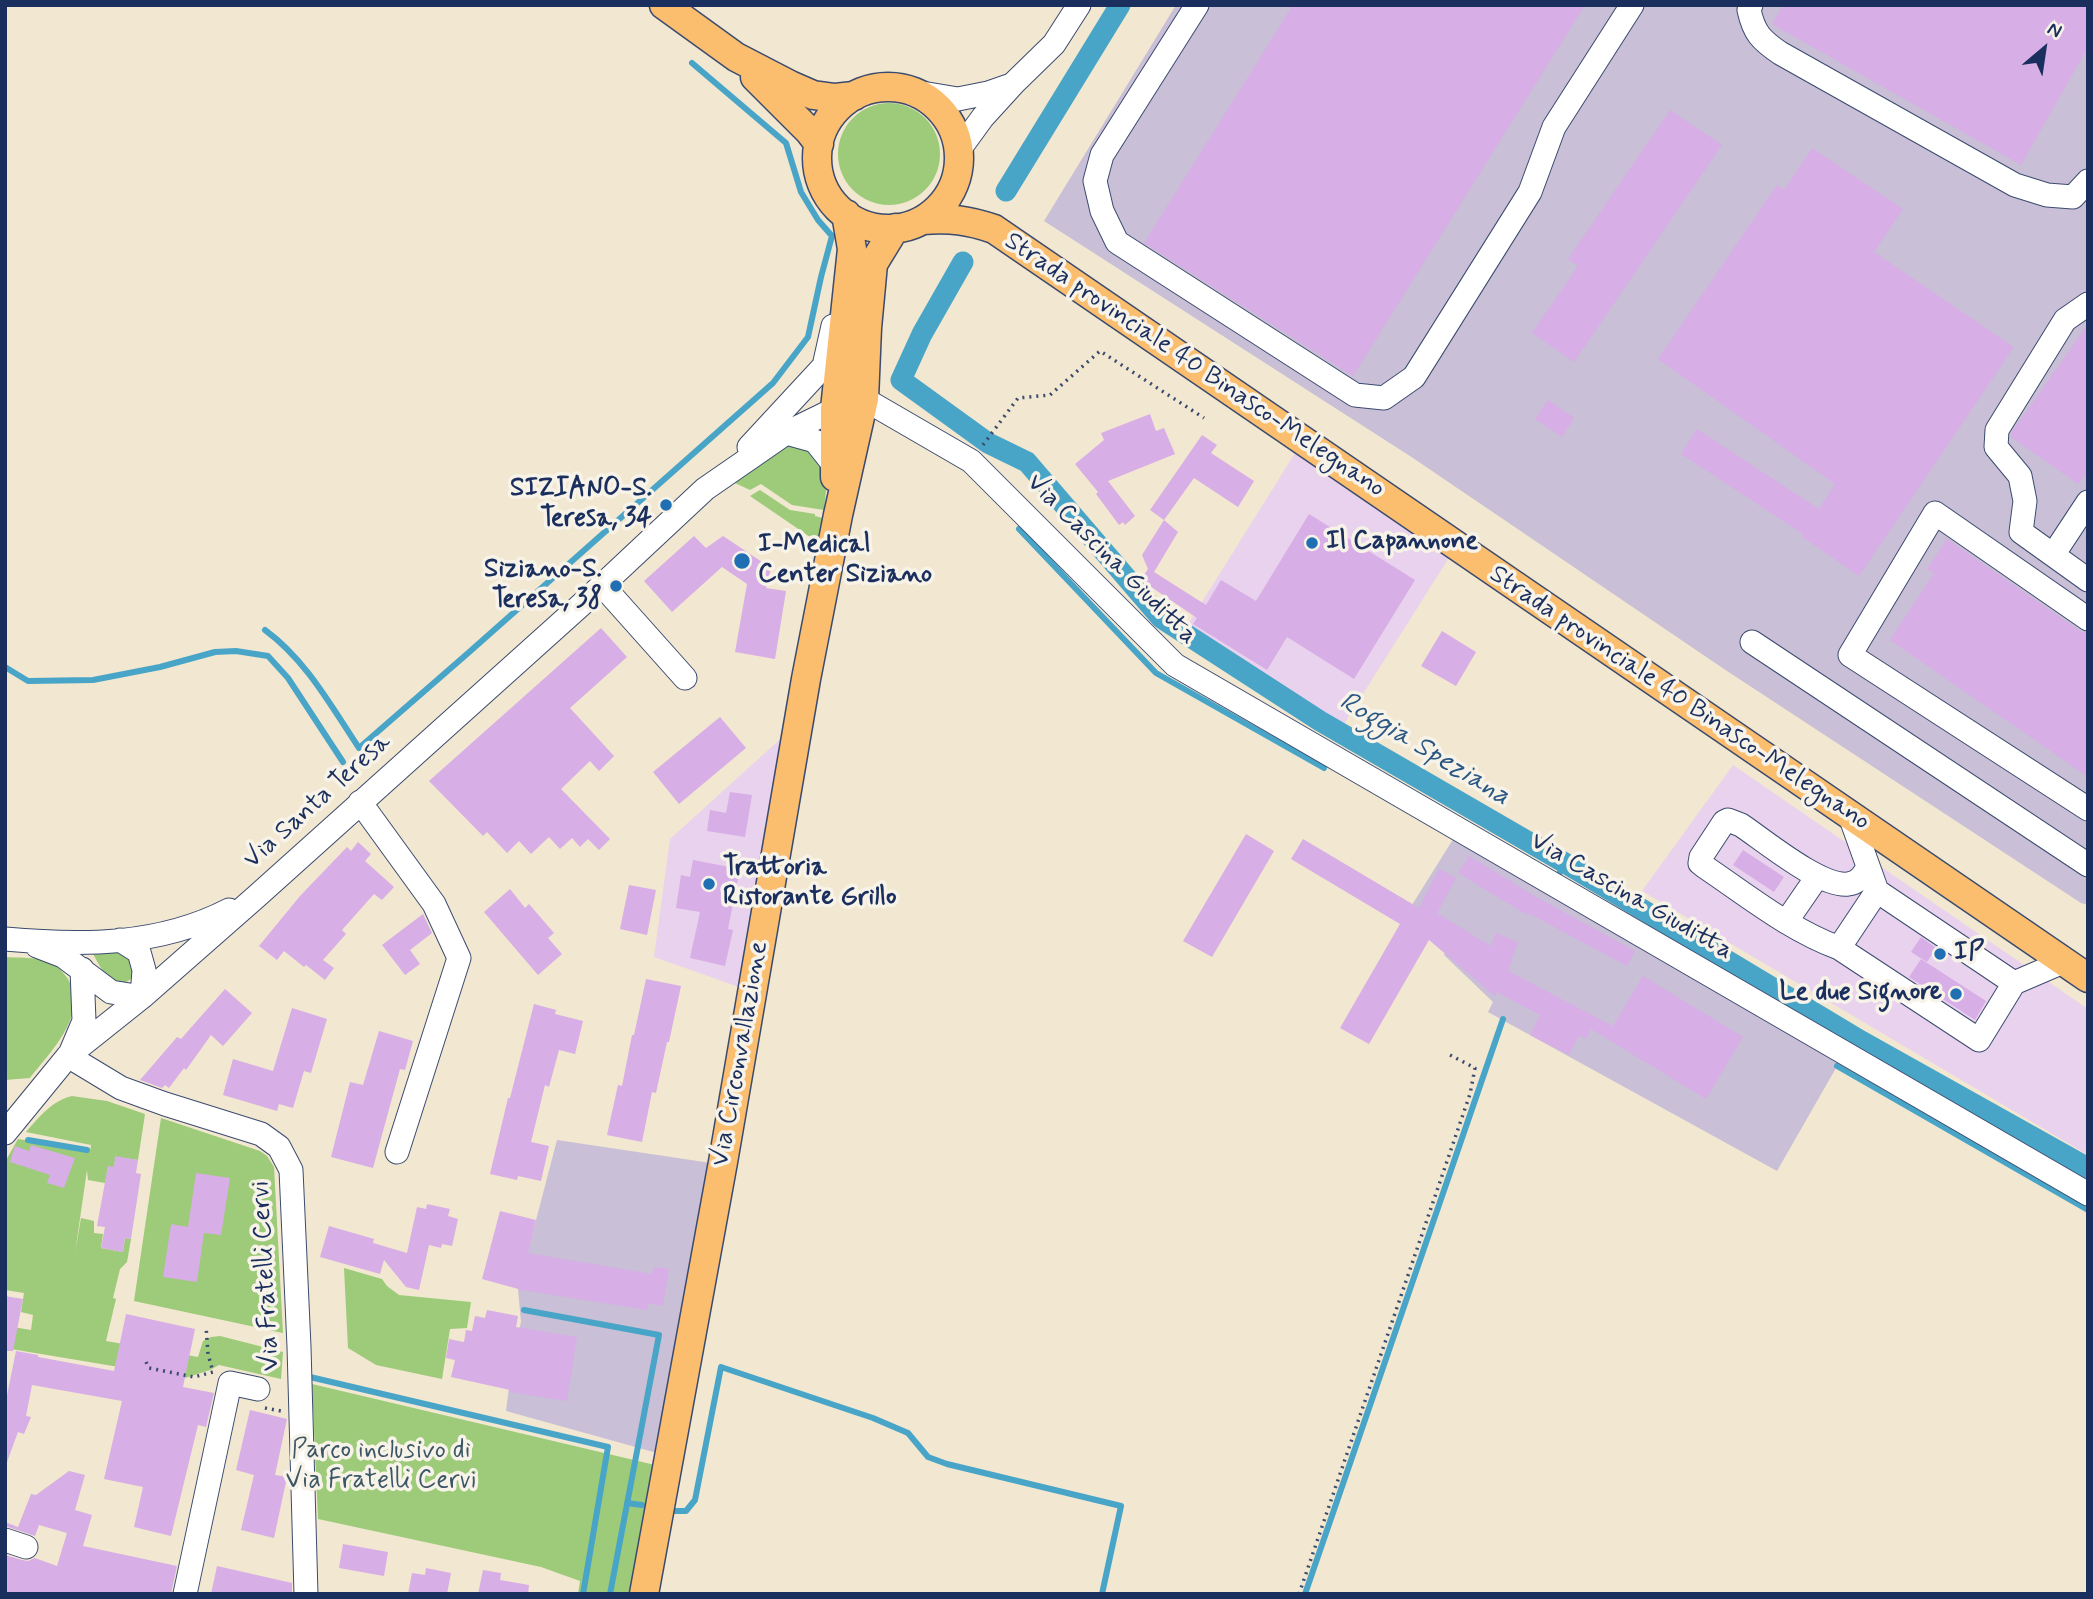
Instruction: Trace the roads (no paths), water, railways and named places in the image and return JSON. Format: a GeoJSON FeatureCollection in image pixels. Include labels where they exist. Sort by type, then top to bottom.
{"type":"FeatureCollection","features":[{"type":"Feature","properties":{"kind":"main road"},"geometry":{"type":"LineString","coordinates":[[664,5],[736,57],[790,85],[813,95],[835,98],[854,96]]}},
{"type":"Feature","properties":{"kind":"main road"},"geometry":{"type":"LineString","coordinates":[[736,57],[819,144]]}},
{"type":"Feature","properties":{"kind":"main road"},"geometry":{"type":"LineString","coordinates":[[838,514],[864,399],[867,328],[861,267],[852,249],[846,214],[832,200],[822,183],[818,164],[819,144],[831,116],[854,96],[874,88],[895,87],[916,92]]}},
{"type":"Feature","properties":{"kind":"main road","name":"Strada provinciale 40 Binasco-Melegnano"},"geometry":{"type":"LineString","coordinates":[[916,92],[932,102],[945,115],[955,132],[961,188],[994,229]]}},
{"type":"Feature","properties":{"kind":"main road","name":"Strada provinciale 40 Binasco-Melegnano"},"geometry":{"type":"LineString","coordinates":[[846,214],[869,225],[895,228],[923,220],[939,208],[951,192],[958,161]]}},
{"type":"Feature","properties":{"kind":"main road","name":"Strada provinciale 40 Binasco-Melegnano"},"geometry":{"type":"LineString","coordinates":[[923,220],[948,218],[971,221],[994,229],[2088,978]]}},
{"type":"Feature","properties":{"kind":"main road"},"geometry":{"type":"LineString","coordinates":[[838,514],[834,465],[835,409],[861,267],[895,228]]}},
{"type":"Feature","properties":{"kind":"main road","name":"Via Circonvallazione"},"geometry":{"type":"LineString","coordinates":[[644,1594],[723,1162],[806,679],[838,514]]}},
{"type":"Feature","properties":{"kind":"street"},"geometry":{"type":"LineString","coordinates":[[958,161],[983,117],[1054,44],[1079,5]]}},
{"type":"Feature","properties":{"kind":"street"},"geometry":{"type":"LineString","coordinates":[[1197,5],[1102,155],[1095,181],[1102,211],[1117,242],[1355,395],[1384,398],[1414,377],[1530,192],[1555,127],[1632,5]]}},
{"type":"Feature","properties":{"kind":"street"},"geometry":{"type":"LineString","coordinates":[[1751,5],[1749,10],[1752,24],[1761,40],[2015,185],[2047,195],[2073,197],[2088,181]]}},
{"type":"Feature","properties":{"kind":"street"},"geometry":{"type":"LineString","coordinates":[[916,92],[958,99],[988,93],[1014,83]]}},
{"type":"Feature","properties":{"kind":"street"},"geometry":{"type":"LineString","coordinates":[[720,477],[824,366],[841,285],[861,267]]}},
{"type":"Feature","properties":{"kind":"street"},"geometry":{"type":"LineString","coordinates":[[2088,304],[2065,320],[1997,430],[1996,447],[2020,476],[2025,501],[2021,531],[2088,580]]}},
{"type":"Feature","properties":{"kind":"street","name":"Via Cascina Giuditta"},"geometry":{"type":"LineString","coordinates":[[864,399],[971,461],[1175,665],[2088,1194]]}},
{"type":"Feature","properties":{"kind":"street"},"geometry":{"type":"LineString","coordinates":[[720,477],[786,433],[835,409]]}},
{"type":"Feature","properties":{"kind":"street"},"geometry":{"type":"LineString","coordinates":[[786,433],[815,441],[834,465]]}},
{"type":"Feature","properties":{"kind":"street","name":"Via Santa Teresa"},"geometry":{"type":"LineString","coordinates":[[68,1056],[142,997],[257,896],[720,477]]}},
{"type":"Feature","properties":{"kind":"street"},"geometry":{"type":"LineString","coordinates":[[2053,555],[2088,502]]}},
{"type":"Feature","properties":{"kind":"street"},"geometry":{"type":"LineString","coordinates":[[2088,619],[1935,513],[1850,655],[2088,809]]}},
{"type":"Feature","properties":{"kind":"street"},"geometry":{"type":"LineString","coordinates":[[602,585],[685,678]]}},
{"type":"Feature","properties":{"kind":"street"},"geometry":{"type":"LineString","coordinates":[[1752,642],[2088,865]]}},
{"type":"Feature","properties":{"kind":"street"},"geometry":{"type":"LineString","coordinates":[[360,802],[434,905],[459,958],[397,1152]]}},
{"type":"Feature","properties":{"kind":"street"},"geometry":{"type":"LineString","coordinates":[[1850,816],[1877,891],[2014,983]]}},
{"type":"Feature","properties":{"kind":"street"},"geometry":{"type":"LineString","coordinates":[[1868,867],[1860,880],[1848,884],[1832,883],[1817,877],[1728,820],[1701,857],[1700,863],[1786,922],[1839,948],[1979,1040],[2014,983],[2063,962]]}},
{"type":"Feature","properties":{"kind":"street"},"geometry":{"type":"LineString","coordinates":[[1786,922],[1817,877]]}},
{"type":"Feature","properties":{"kind":"street"},"geometry":{"type":"LineString","coordinates":[[1839,948],[1877,891]]}},
{"type":"Feature","properties":{"kind":"street"},"geometry":{"type":"LineString","coordinates":[[15,940],[101,943],[147,938],[204,923],[257,896]]}},
{"type":"Feature","properties":{"kind":"street"},"geometry":{"type":"LineString","coordinates":[[15,940],[63,956],[111,992],[142,997],[144,970],[139,952],[120,940]]}},
{"type":"Feature","properties":{"kind":"street"},"geometry":{"type":"LineString","coordinates":[[5,1133],[68,1056],[84,1021],[82,969]]}},
{"type":"Feature","properties":{"kind":"street","name":"Via Fratelli Cervi"},"geometry":{"type":"LineString","coordinates":[[68,1056],[121,1088],[261,1134],[279,1147],[288,1160],[291,1170],[296,1284],[306,1594]]}},
{"type":"Feature","properties":{"kind":"street"},"geometry":{"type":"LineString","coordinates":[[185,1594],[230,1383],[258,1389]]}},
{"type":"Feature","properties":{"kind":"waterway","name":"Roggia Speziana"},"geometry":{"type":"LineString","coordinates":[[1006,191],[1120,5]]}},
{"type":"Feature","properties":{"kind":"waterway"},"geometry":{"type":"LineString","coordinates":[[265,630],[305,669],[359,748],[773,383],[808,337],[832,236],[818,220],[801,192],[786,143],[692,63]]}},
{"type":"Feature","properties":{"kind":"waterway","name":"Roggia Speziana"},"geometry":{"type":"LineString","coordinates":[[963,262],[922,334],[901,380],[988,443],[1027,462],[1161,618],[1320,721],[1565,863],[1861,1041],[2088,1168]]}},
{"type":"Feature","properties":{"kind":"waterway"},"geometry":{"type":"LineString","coordinates":[[1019,529],[1156,673],[1324,768]]}},
{"type":"Feature","properties":{"kind":"waterway"},"geometry":{"type":"LineString","coordinates":[[5,667],[28,681],[93,680],[160,667],[215,652],[236,651],[268,656],[288,678],[343,762]]}},
{"type":"Feature","properties":{"kind":"waterway"},"geometry":{"type":"LineString","coordinates":[[1559,874],[1565,863]]}},
{"type":"Feature","properties":{"kind":"waterway"},"geometry":{"type":"LineString","coordinates":[[1305,1594],[1503,1019]]}},
{"type":"Feature","properties":{"kind":"waterway"},"geometry":{"type":"LineString","coordinates":[[1837,1066],[2088,1210]]}},
{"type":"Feature","properties":{"kind":"waterway"},"geometry":{"type":"LineString","coordinates":[[28,1140],[87,1150]]}},
{"type":"Feature","properties":{"kind":"waterway"},"geometry":{"type":"LineString","coordinates":[[524,1310],[659,1335],[610,1594]]}},
{"type":"Feature","properties":{"kind":"waterway"},"geometry":{"type":"LineString","coordinates":[[675,1511],[686,1511],[695,1500],[721,1367],[873,1418],[908,1433],[928,1457],[947,1464],[1121,1506],[1102,1594]]}},
{"type":"Feature","properties":{"kind":"waterway"},"geometry":{"type":"LineString","coordinates":[[310,1377],[608,1447],[583,1594]]}},
{"type":"Feature","properties":{"kind":"waterway"},"geometry":{"type":"LineString","coordinates":[[627,1503],[642,1505]]}},
{"type":"Feature","properties":{"kind":"place","name":"SIZIANO-S. Teresa, 34"},"geometry":{"type":"Point","coordinates":[666,505]}},
{"type":"Feature","properties":{"kind":"place","name":"Il Capannone"},"geometry":{"type":"Point","coordinates":[1312,543]}},
{"type":"Feature","properties":{"kind":"place","name":"I-Medical Center Siziano"},"geometry":{"type":"Point","coordinates":[742,561]}},
{"type":"Feature","properties":{"kind":"place","name":"Siziano-S. Teresa, 38"},"geometry":{"type":"Point","coordinates":[616,586]}},
{"type":"Feature","properties":{"kind":"place","name":"Trattoria Ristorante Grillo"},"geometry":{"type":"Point","coordinates":[709,884]}},
{"type":"Feature","properties":{"kind":"place","name":"IP"},"geometry":{"type":"Point","coordinates":[1940,954]}},
{"type":"Feature","properties":{"kind":"place","name":"Le due Signore"},"geometry":{"type":"Point","coordinates":[1956,994]}},
{"type":"Feature","properties":{"kind":"park label","name":"Parco inclusivo di Via Fratelli Cervi"},"geometry":{"type":"Point","coordinates":[381,1467]}}]}
